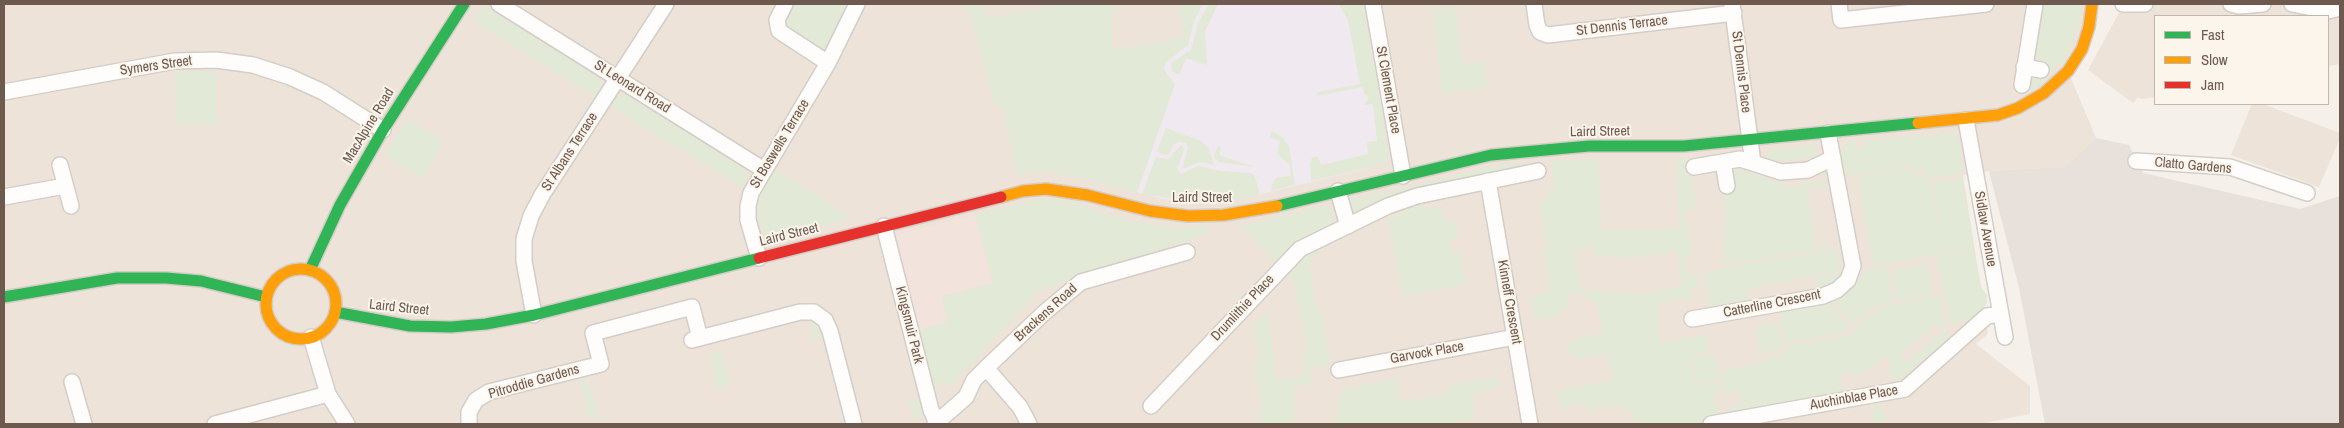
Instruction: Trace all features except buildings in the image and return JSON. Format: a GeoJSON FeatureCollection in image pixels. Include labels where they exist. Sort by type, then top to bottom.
{"type":"FeatureCollection","features":[{"type":"Feature","properties":{"kind":"street","name":"MacAlpine Road"},"geometry":{"type":"LineString","coordinates":[[310,270],[340,205],[383,130],[464,4]]}},
{"type":"Feature","properties":{"kind":"street","name":"St Leonard Road"},"geometry":{"type":"LineString","coordinates":[[500,4],[764,170]]}},
{"type":"Feature","properties":{"kind":"street","name":"St Albans Terrace"},"geometry":{"type":"LineString","coordinates":[[534,315],[524,261],[524,239],[531,216],[542,195],[666,4]]}},
{"type":"Feature","properties":{"kind":"street"},"geometry":{"type":"LineString","coordinates":[[785,4],[777,20],[779,32],[828,63]]}},
{"type":"Feature","properties":{"kind":"street","name":"St Boswells Terrace"},"geometry":{"type":"LineString","coordinates":[[759,258],[748,220],[751,192],[828,63],[857,4]]}},
{"type":"Feature","properties":{"kind":"street","name":"St Clement Place"},"geometry":{"type":"LineString","coordinates":[[1373,4],[1404,176]]}},
{"type":"Feature","properties":{"kind":"street","name":"St Dennis Terrace"},"geometry":{"type":"LineString","coordinates":[[1534,4],[1540,32],[1548,34],[1733,8]]}},
{"type":"Feature","properties":{"kind":"street"},"geometry":{"type":"LineString","coordinates":[[1839,4],[1841,20],[1909,8],[1986,4]]}},
{"type":"Feature","properties":{"kind":"street"},"geometry":{"type":"LineString","coordinates":[[2022,85],[2035,4]]}},
{"type":"Feature","properties":{"kind":"street","name":"Laird Street"},"geometry":{"type":"LineString","coordinates":[[335,312],[369,320],[410,326],[451,327],[486,324],[534,315],[1023,191],[1046,189],[1087,194],[1135,209],[1188,216],[1246,212],[1491,155],[1589,146],[1684,146],[1750,141],[1966,120],[1998,115],[2018,108],[2044,93],[2068,71],[2082,49],[2089,27],[2092,4]]}},
{"type":"Feature","properties":{"kind":"street"},"geometry":{"type":"LineString","coordinates":[[2123,4],[2145,4]]}},
{"type":"Feature","properties":{"kind":"street"},"geometry":{"type":"LineString","coordinates":[[2231,4],[2238,6],[2263,4]]}},
{"type":"Feature","properties":{"kind":"street"},"geometry":{"type":"LineString","coordinates":[[2292,4],[2328,11],[2340,8]]}},
{"type":"Feature","properties":{"kind":"street","name":"St Dennis Place"},"geometry":{"type":"LineString","coordinates":[[1733,8],[1753,163]]}},
{"type":"Feature","properties":{"kind":"street","name":"Symers Street"},"geometry":{"type":"LineString","coordinates":[[4,92],[175,61],[216,60],[252,65],[290,77],[323,92],[383,130]]}},
{"type":"Feature","properties":{"kind":"street"},"geometry":{"type":"LineString","coordinates":[[2024,67],[2042,70]]}},
{"type":"Feature","properties":{"kind":"street","name":"Sidlaw Avenue"},"geometry":{"type":"LineString","coordinates":[[1966,120],[2004,337]]}},
{"type":"Feature","properties":{"kind":"street","name":"Catterline Crescent"},"geometry":{"type":"LineString","coordinates":[[1692,319],[1823,296],[1837,290],[1848,280],[1853,266],[1828,133]]}},
{"type":"Feature","properties":{"kind":"street"},"geometry":{"type":"LineString","coordinates":[[1694,166],[1740,159],[1781,172],[1808,170],[1833,158]]}},
{"type":"Feature","properties":{"kind":"street","name":"Clatto Gardens"},"geometry":{"type":"LineString","coordinates":[[2136,161],[2230,166],[2307,193]]}},
{"type":"Feature","properties":{"kind":"street"},"geometry":{"type":"LineString","coordinates":[[1723,162],[1727,186]]}},
{"type":"Feature","properties":{"kind":"street"},"geometry":{"type":"LineString","coordinates":[[60,165],[71,206]]}},
{"type":"Feature","properties":{"kind":"street","name":"Drumlithie Place"},"geometry":{"type":"LineString","coordinates":[[1151,406],[1300,249],[1388,206],[1417,196],[1538,171]]}},
{"type":"Feature","properties":{"kind":"street","name":"Kinneff Crescent"},"geometry":{"type":"LineString","coordinates":[[1488,180],[1530,424]]}},
{"type":"Feature","properties":{"kind":"street"},"geometry":{"type":"LineString","coordinates":[[4,198],[66,186]]}},
{"type":"Feature","properties":{"kind":"street"},"geometry":{"type":"LineString","coordinates":[[1338,191],[1348,226]]}},
{"type":"Feature","properties":{"kind":"street","name":"Kingsmuir Park"},"geometry":{"type":"LineString","coordinates":[[884,226],[936,424]]}},
{"type":"Feature","properties":{"kind":"street","name":"Brackens Road"},"geometry":{"type":"LineString","coordinates":[[936,424],[966,397],[974,380],[986,368],[1045,312],[1081,282],[1187,252]]}},
{"type":"Feature","properties":{"kind":"street"},"geometry":{"type":"LineString","coordinates":[[299,269],[310,270],[322,275],[331,286],[336,297],[335,312],[330,323],[322,332],[312,337],[300,339],[288,336],[278,330],[270,321],[266,309],[266,297],[270,286],[282,274],[299,269]]}},
{"type":"Feature","properties":{"kind":"street"},"geometry":{"type":"LineString","coordinates":[[4,298],[117,278],[202,281],[266,297]]}},
{"type":"Feature","properties":{"kind":"street","name":"Pitroddie Gardens"},"geometry":{"type":"LineString","coordinates":[[469,424],[469,412],[476,400],[489,392],[591,374],[601,364],[593,333],[692,307],[701,341],[800,312],[814,312],[825,320],[830,331],[854,424]]}},
{"type":"Feature","properties":{"kind":"street","name":"Auchinblae Place"},"geometry":{"type":"LineString","coordinates":[[1711,424],[1905,388],[1987,316],[2000,314]]}},
{"type":"Feature","properties":{"kind":"street"},"geometry":{"type":"LineString","coordinates":[[312,337],[328,394],[347,424]]}},
{"type":"Feature","properties":{"kind":"street","name":"Garvock Place"},"geometry":{"type":"LineString","coordinates":[[1339,370],[1515,337]]}},
{"type":"Feature","properties":{"kind":"street"},"geometry":{"type":"LineString","coordinates":[[986,368],[1020,407],[1029,424]]}},
{"type":"Feature","properties":{"kind":"street"},"geometry":{"type":"LineString","coordinates":[[72,382],[84,424]]}},
{"type":"Feature","properties":{"kind":"street"},"geometry":{"type":"LineString","coordinates":[[215,424],[328,394]]}},
{"type":"Feature","properties":{"kind":"shaded area"},"geometry":{"type":"Polygon","coordinates":[[[4,4],[2092,4],[2068,71],[2096,138],[2065,167],[1989,171],[1963,175],[1988,334],[1976,344],[2030,386],[2030,414],[1979,424],[1708,424],[1707,416],[1673,424],[4,424],[4,4]]]}},
{"type":"Feature","properties":{"kind":"shaded area"},"geometry":{"type":"Polygon","coordinates":[[[1179,4],[1363,4],[1390,154],[1385,164],[1237,200],[1202,203],[1164,199],[1087,179],[1044,171],[1017,175],[1112,50],[1184,37],[1179,4]]]}},
{"type":"Feature","properties":{"kind":"shaded area"},"geometry":{"type":"Polygon","coordinates":[[[2115,4],[2340,4],[2340,64],[2329,66],[2329,15],[2154,15],[2154,97],[2141,99],[2138,97],[2133,103],[2088,70],[2119,13],[2115,4]]]}},
{"type":"Feature","properties":{"kind":"shaded area"},"geometry":{"type":"Polygon","coordinates":[[[2252,105],[2266,105],[2340,133],[2340,138],[2319,187],[2231,155],[2252,105]]]}},
{"type":"Feature","properties":{"kind":"shaded area"},"geometry":{"type":"Polygon","coordinates":[[[2096,138],[2129,145],[2143,173],[2300,209],[2340,196],[2340,424],[2045,424],[2019,288],[1989,171],[2065,167],[2096,138]]]}},
{"type":"Feature","properties":{"kind":"shaded area"},"geometry":{"type":"Polygon","coordinates":[[[975,214],[993,283],[942,296],[948,322],[919,330],[894,236],[975,214]]]}},
{"type":"Feature","properties":{"kind":"green space"},"geometry":{"type":"Polygon","coordinates":[[[789,4],[847,4],[823,54],[783,30],[781,22],[789,4]]]}},
{"type":"Feature","properties":{"kind":"green space"},"geometry":{"type":"Polygon","coordinates":[[[967,4],[983,4],[981,10],[990,18],[1067,4],[1114,4],[1112,50],[1184,37],[1179,4],[1203,4],[1194,21],[1188,45],[1165,63],[1164,70],[1175,84],[1137,193],[1087,179],[1044,171],[1017,175],[1003,107],[996,108],[967,4]]]}},
{"type":"Feature","properties":{"kind":"green space"},"geometry":{"type":"Polygon","coordinates":[[[1209,4],[1218,4],[1205,31],[1207,65],[1186,58],[1180,74],[1176,74],[1172,71],[1171,63],[1191,50],[1198,23],[1209,4]]]}},
{"type":"Feature","properties":{"kind":"green space"},"geometry":{"type":"Polygon","coordinates":[[[1339,4],[1363,4],[1390,154],[1385,164],[1311,181],[1310,163],[1312,158],[1318,156],[1321,165],[1368,154],[1367,142],[1377,141],[1373,104],[1364,105],[1369,97],[1364,94],[1363,87],[1316,96],[1318,92],[1360,84],[1348,20],[1339,4]]]}},
{"type":"Feature","properties":{"kind":"green space"},"geometry":{"type":"Polygon","coordinates":[[[2043,4],[2081,4],[2079,27],[2065,58],[2044,81],[2023,95],[2018,93],[2016,86],[2035,77],[2044,64],[2033,55],[2043,4]]]}},
{"type":"Feature","properties":{"kind":"green space"},"geometry":{"type":"Polygon","coordinates":[[[1455,7],[1462,63],[1484,61],[1487,88],[1442,94],[1433,9],[1455,7]]]}},
{"type":"Feature","properties":{"kind":"green space"},"geometry":{"type":"Polygon","coordinates":[[[483,8],[488,8],[597,76],[601,81],[596,97],[473,21],[483,8]]]}},
{"type":"Feature","properties":{"kind":"green space"},"geometry":{"type":"Polygon","coordinates":[[[216,71],[217,125],[176,125],[175,72],[216,71]]]}},
{"type":"Feature","properties":{"kind":"green space"},"geometry":{"type":"Polygon","coordinates":[[[629,96],[744,168],[747,179],[743,188],[610,106],[615,97],[629,96]]]}},
{"type":"Feature","properties":{"kind":"green space"},"geometry":{"type":"Polygon","coordinates":[[[408,119],[444,142],[421,178],[385,155],[408,119]]]}},
{"type":"Feature","properties":{"kind":"green space"},"geometry":{"type":"Polygon","coordinates":[[[1166,128],[1201,141],[1209,148],[1214,165],[1200,162],[1182,169],[1188,148],[1186,143],[1174,144],[1169,154],[1166,155],[1157,152],[1166,128]]]}},
{"type":"Feature","properties":{"kind":"green space"},"geometry":{"type":"Polygon","coordinates":[[[1272,131],[1283,138],[1289,146],[1295,185],[1271,191],[1276,178],[1290,176],[1290,165],[1277,154],[1280,141],[1270,137],[1272,131]]]}},
{"type":"Feature","properties":{"kind":"green space"},"geometry":{"type":"Polygon","coordinates":[[[1950,133],[1956,135],[1960,142],[1963,160],[1961,173],[1930,179],[1924,174],[1923,169],[1914,170],[1909,165],[1845,176],[1841,152],[1846,142],[1855,142],[1856,148],[1866,147],[1865,141],[1950,133]]]}},
{"type":"Feature","properties":{"kind":"green space"},"geometry":{"type":"Polygon","coordinates":[[[1815,145],[1817,157],[1772,162],[1768,159],[1767,150],[1815,145]]]}},
{"type":"Feature","properties":{"kind":"green space"},"geometry":{"type":"Polygon","coordinates":[[[1180,146],[1184,150],[1177,169],[1181,174],[1198,166],[1221,171],[1251,173],[1255,177],[1260,194],[1237,200],[1202,203],[1142,194],[1156,157],[1168,159],[1180,146]]]}},
{"type":"Feature","properties":{"kind":"green space"},"geometry":{"type":"Polygon","coordinates":[[[1218,146],[1221,147],[1219,155],[1254,167],[1220,162],[1215,159],[1214,154],[1218,146]]]}},
{"type":"Feature","properties":{"kind":"green space"},"geometry":{"type":"Polygon","coordinates":[[[1677,158],[1687,158],[1697,209],[1685,212],[1693,255],[1685,257],[1688,276],[1697,274],[1699,287],[1691,289],[1692,297],[1658,304],[1660,319],[1656,320],[1660,342],[1707,335],[1709,344],[1704,354],[1689,357],[1695,387],[1719,382],[1722,391],[1714,393],[1715,402],[1722,412],[1707,416],[1708,424],[1635,424],[1633,411],[1617,406],[1588,410],[1586,404],[1560,407],[1557,390],[1612,380],[1607,354],[1579,358],[1570,355],[1566,341],[1603,333],[1598,307],[1583,293],[1567,294],[1568,308],[1557,311],[1558,316],[1535,321],[1530,296],[1550,292],[1544,251],[1547,244],[1540,206],[1554,185],[1551,161],[1599,159],[1601,230],[1679,229],[1677,158]],[[1594,246],[1574,251],[1582,290],[1645,294],[1679,286],[1682,281],[1676,250],[1634,258],[1596,256],[1594,246]]]}},
{"type":"Feature","properties":{"kind":"green space"},"geometry":{"type":"Polygon","coordinates":[[[1530,162],[1530,167],[1400,195],[1361,210],[1351,212],[1347,204],[1349,201],[1479,169],[1530,162]]]}},
{"type":"Feature","properties":{"kind":"green space"},"geometry":{"type":"Polygon","coordinates":[[[1904,167],[1930,181],[1939,228],[1941,227],[1933,183],[1962,178],[1974,248],[1873,266],[1858,176],[1904,167]]]}},
{"type":"Feature","properties":{"kind":"green space"},"geometry":{"type":"Polygon","coordinates":[[[1735,168],[1786,185],[1787,189],[1797,188],[1798,183],[1825,181],[1827,186],[1807,190],[1815,235],[1812,236],[1814,246],[1828,244],[1829,247],[1725,265],[1722,248],[1726,240],[1723,224],[1726,217],[1722,191],[1735,188],[1733,172],[1735,168]]]}},
{"type":"Feature","properties":{"kind":"green space"},"geometry":{"type":"Polygon","coordinates":[[[775,169],[851,218],[771,238],[763,234],[756,209],[758,198],[775,169]]]}},
{"type":"Feature","properties":{"kind":"green space"},"geometry":{"type":"Polygon","coordinates":[[[1044,199],[1076,203],[1111,216],[1163,227],[1209,227],[1206,234],[1038,291],[953,384],[938,385],[931,380],[919,330],[948,322],[942,297],[993,283],[975,214],[1044,199]]]}},
{"type":"Feature","properties":{"kind":"green space"},"geometry":{"type":"Polygon","coordinates":[[[1418,205],[1426,208],[1441,207],[1444,220],[1455,221],[1458,239],[1449,242],[1452,253],[1461,253],[1466,284],[1402,296],[1388,218],[1418,205]]]}},
{"type":"Feature","properties":{"kind":"green space"},"geometry":{"type":"Polygon","coordinates":[[[1323,206],[1331,209],[1333,219],[1330,227],[1315,233],[1299,243],[1276,262],[1241,226],[1323,206]]]}},
{"type":"Feature","properties":{"kind":"green space"},"geometry":{"type":"Polygon","coordinates":[[[1322,246],[1309,262],[1315,306],[1320,305],[1330,364],[1309,368],[1311,383],[1293,387],[1296,409],[1291,424],[1259,424],[1257,412],[1262,405],[1255,366],[1260,359],[1253,325],[1267,313],[1276,380],[1305,376],[1302,353],[1307,351],[1294,281],[1287,279],[1283,273],[1302,254],[1322,246]]]}},
{"type":"Feature","properties":{"kind":"green space"},"geometry":{"type":"Polygon","coordinates":[[[1837,248],[1839,271],[1746,289],[1747,298],[1745,300],[1710,307],[1704,272],[1837,248]]]}},
{"type":"Feature","properties":{"kind":"green space"},"geometry":{"type":"Polygon","coordinates":[[[1974,250],[1981,287],[1987,295],[1987,303],[1982,311],[1970,320],[1950,323],[1937,256],[1974,250]]]}},
{"type":"Feature","properties":{"kind":"green space"},"geometry":{"type":"Polygon","coordinates":[[[1840,255],[1847,259],[1846,271],[1840,281],[1823,290],[1817,287],[1815,278],[1841,272],[1843,269],[1840,255]]]}},
{"type":"Feature","properties":{"kind":"green space"},"geometry":{"type":"Polygon","coordinates":[[[1927,264],[1932,295],[1896,301],[1891,270],[1927,264]]]}},
{"type":"Feature","properties":{"kind":"green space"},"geometry":{"type":"Polygon","coordinates":[[[1886,266],[1892,301],[1878,304],[1855,324],[1833,302],[1845,296],[1855,285],[1864,270],[1886,266]]]}},
{"type":"Feature","properties":{"kind":"green space"},"geometry":{"type":"Polygon","coordinates":[[[1940,296],[1948,339],[1901,379],[1893,381],[1888,357],[1877,358],[1878,365],[1866,367],[1867,373],[1853,375],[1847,372],[1840,374],[1842,391],[1729,412],[1728,407],[1741,404],[1739,392],[1725,394],[1721,371],[1764,362],[1768,357],[1783,354],[1791,346],[1848,336],[1880,307],[1940,296]],[[1941,324],[1930,326],[1931,332],[1920,334],[1921,340],[1911,342],[1911,348],[1900,350],[1902,362],[1913,360],[1912,354],[1923,352],[1922,346],[1933,344],[1932,338],[1943,336],[1941,324]]]}},
{"type":"Feature","properties":{"kind":"green space"},"geometry":{"type":"Polygon","coordinates":[[[1829,303],[1851,327],[1846,332],[1785,343],[1780,314],[1783,311],[1829,303]]]}},
{"type":"Feature","properties":{"kind":"green space"},"geometry":{"type":"Polygon","coordinates":[[[809,320],[816,323],[822,329],[824,337],[813,341],[809,320]]]}},
{"type":"Feature","properties":{"kind":"green space"},"geometry":{"type":"Polygon","coordinates":[[[1778,322],[1783,348],[1760,353],[1755,326],[1778,322]]]}},
{"type":"Feature","properties":{"kind":"green space"},"geometry":{"type":"Polygon","coordinates":[[[721,351],[730,384],[717,388],[710,354],[721,351]]]}},
{"type":"Feature","properties":{"kind":"green space"},"geometry":{"type":"Polygon","coordinates":[[[1715,354],[1720,380],[1697,384],[1692,358],[1715,354]]]}},
{"type":"Feature","properties":{"kind":"green space"},"geometry":{"type":"Polygon","coordinates":[[[1500,377],[1501,386],[1471,393],[1475,419],[1450,422],[1450,424],[1334,424],[1342,389],[1397,379],[1401,402],[1448,393],[1449,385],[1500,377]]]}},
{"type":"Feature","properties":{"kind":"green space"},"geometry":{"type":"Polygon","coordinates":[[[578,378],[582,378],[587,386],[591,385],[598,417],[589,419],[578,378]]]}},
{"type":"Feature","properties":{"kind":"green space"},"geometry":{"type":"Polygon","coordinates":[[[918,398],[922,409],[920,417],[915,422],[909,400],[918,398]]]}},
{"type":"Feature","properties":{"kind":"green space"},"geometry":{"type":"Polygon","coordinates":[[[1872,404],[1878,404],[1885,415],[1886,424],[1873,424],[1871,413],[1874,412],[1872,404]]]}},
{"type":"Feature","properties":{"kind":"traffic: fast"},"geometry":{"type":"LineString","coordinates":[[310,270],[340,205],[383,130],[464,4]]}},
{"type":"Feature","properties":{"kind":"traffic: fast"},"geometry":{"type":"LineString","coordinates":[[1277,206],[1491,155],[1589,146],[1684,146],[1918,123]]}},
{"type":"Feature","properties":{"kind":"traffic: fast"},"geometry":{"type":"LineString","coordinates":[[335,312],[410,326],[451,327],[486,324],[534,315],[759,258]]}},
{"type":"Feature","properties":{"kind":"traffic: fast"},"geometry":{"type":"LineString","coordinates":[[4,297],[117,278],[166,278],[201,281],[266,297]]}},
{"type":"Feature","properties":{"kind":"traffic: slow"},"geometry":{"type":"LineString","coordinates":[[1918,123],[1998,115],[2018,108],[2044,93],[2068,71],[2082,49],[2089,27],[2092,4]]}},
{"type":"Feature","properties":{"kind":"traffic: slow"},"geometry":{"type":"LineString","coordinates":[[1001,197],[1023,191],[1046,189],[1087,195],[1150,211],[1188,216],[1224,215],[1277,206]]}},
{"type":"Feature","properties":{"kind":"traffic: slow"},"geometry":{"type":"LineString","coordinates":[[301,269],[314,272],[326,279],[333,291],[336,304],[333,317],[326,329],[314,336],[301,339],[288,336],[276,329],[269,317],[266,304],[269,291],[276,279],[288,272],[301,269]]}},
{"type":"Feature","properties":{"kind":"traffic: jam"},"geometry":{"type":"LineString","coordinates":[[759,258],[1001,197]]}}]}
